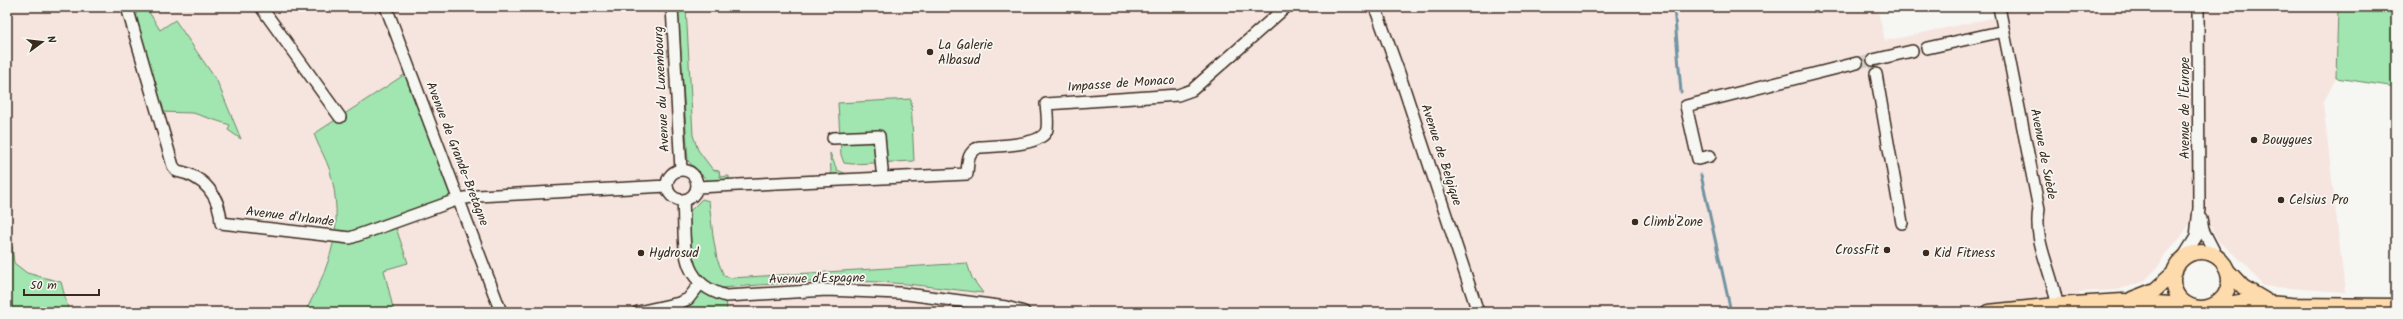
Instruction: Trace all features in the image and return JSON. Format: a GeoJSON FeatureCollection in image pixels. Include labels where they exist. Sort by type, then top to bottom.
{"type":"FeatureCollection","features":[{"type":"Feature","properties":{"kind":"main road"},"geometry":{"type":"LineString","coordinates":[[2124,301],[2155,290],[2178,266],[2194,253],[2210,254],[2217,257],[2227,270],[2251,293],[2275,303]]}},
{"type":"Feature","properties":{"kind":"main road"},"geometry":{"type":"LineString","coordinates":[[2178,266],[2173,279],[2177,294],[2188,305]]}},
{"type":"Feature","properties":{"kind":"main road"},"geometry":{"type":"LineString","coordinates":[[2211,307],[2218,303],[2226,292],[2229,279],[2227,270]]}},
{"type":"Feature","properties":{"kind":"main road"},"geometry":{"type":"LineString","coordinates":[[1988,312],[2057,305],[2124,301],[2188,305],[2203,308],[2239,301],[2396,306]]}},
{"type":"Feature","properties":{"kind":"street","name":"Avenue d'Irlande"},"geometry":{"type":"LineString","coordinates":[[127,7],[173,166],[177,171],[188,173],[206,184],[218,202],[221,223],[350,238],[459,199],[478,196],[667,186]]}},
{"type":"Feature","properties":{"kind":"street"},"geometry":{"type":"LineString","coordinates":[[261,7],[340,116]]}},
{"type":"Feature","properties":{"kind":"street","name":"Avenue de Grande-Bretagne"},"geometry":{"type":"LineString","coordinates":[[386,7],[501,312]]}},
{"type":"Feature","properties":{"kind":"street","name":"Avenue du Luxembourg"},"geometry":{"type":"LineString","coordinates":[[672,7],[681,170]]}},
{"type":"Feature","properties":{"kind":"street","name":"Impasse de Monaco"},"geometry":{"type":"LineString","coordinates":[[697,187],[967,174],[968,157],[972,151],[980,147],[1033,142],[1042,138],[1047,130],[1046,104],[1178,95],[1192,90],[1286,7]]}},
{"type":"Feature","properties":{"kind":"street","name":"Avenue de Belgique"},"geometry":{"type":"LineString","coordinates":[[1375,7],[1401,80],[1478,312]]}},
{"type":"Feature","properties":{"kind":"street","name":"Avenue de Suède"},"geometry":{"type":"LineString","coordinates":[[1999,7],[2039,209],[2036,224],[2043,255],[2054,281],[2057,305]]}},
{"type":"Feature","properties":{"kind":"street","name":"Avenue de l'Europe"},"geometry":{"type":"LineString","coordinates":[[2178,266],[2196,237],[2199,208],[2198,7]]}},
{"type":"Feature","properties":{"kind":"street"},"geometry":{"type":"LineString","coordinates":[[1927,48],[2004,31]]}},
{"type":"Feature","properties":{"kind":"street"},"geometry":{"type":"LineString","coordinates":[[1873,60],[1912,51]]}},
{"type":"Feature","properties":{"kind":"street"},"geometry":{"type":"LineString","coordinates":[[1710,156],[1698,159],[1686,106],[1857,63]]}},
{"type":"Feature","properties":{"kind":"street"},"geometry":{"type":"LineString","coordinates":[[1876,74],[1902,223]]}},
{"type":"Feature","properties":{"kind":"street"},"geometry":{"type":"LineString","coordinates":[[833,138],[879,136],[882,170]]}},
{"type":"Feature","properties":{"kind":"street"},"geometry":{"type":"LineString","coordinates":[[681,170],[693,175],[697,187],[692,196],[683,200],[674,198],[667,186],[669,177],[681,170]]}},
{"type":"Feature","properties":{"kind":"street","name":"Avenue d'Espagne"},"geometry":{"type":"LineString","coordinates":[[683,200],[686,249],[690,271],[700,284],[710,291],[726,296],[827,290],[899,293],[1006,307],[1024,312]]}},
{"type":"Feature","properties":{"kind":"street","name":"Avenue de l'Europe"},"geometry":{"type":"LineString","coordinates":[[2199,208],[2203,230],[2217,257]]}},
{"type":"Feature","properties":{"kind":"street"},"geometry":{"type":"LineString","coordinates":[[638,312],[688,299],[700,284]]}},
{"type":"Feature","properties":{"kind":"shaded area"},"geometry":{"type":"Polygon","coordinates":[[[7,7],[1877,7],[1885,41],[1997,17],[1996,7],[2338,7],[2336,78],[2323,103],[2345,292],[2263,286],[2247,265],[2219,242],[2206,218],[2193,219],[2180,238],[2165,254],[2158,267],[2143,282],[2117,290],[2079,292],[2083,312],[7,312],[7,7]]]}},
{"type":"Feature","properties":{"kind":"green space"},"geometry":{"type":"Polygon","coordinates":[[[127,7],[146,7],[160,30],[175,20],[217,81],[241,139],[228,130],[230,125],[193,113],[157,112],[127,7]]]}},
{"type":"Feature","properties":{"kind":"green space"},"geometry":{"type":"Polygon","coordinates":[[[678,7],[686,7],[693,135],[698,150],[713,170],[719,171],[720,177],[729,176],[729,180],[709,182],[688,161],[678,7]]]}},
{"type":"Feature","properties":{"kind":"green space"},"geometry":{"type":"Polygon","coordinates":[[[2338,7],[2396,7],[2396,87],[2336,78],[2338,7]]]}},
{"type":"Feature","properties":{"kind":"green space"},"geometry":{"type":"Polygon","coordinates":[[[410,71],[459,199],[394,222],[408,263],[384,270],[394,312],[305,312],[328,261],[336,227],[336,209],[330,171],[314,134],[410,71]]]}},
{"type":"Feature","properties":{"kind":"green space"},"geometry":{"type":"Polygon","coordinates":[[[911,99],[914,161],[852,164],[844,163],[841,155],[838,103],[911,99]]]}},
{"type":"Feature","properties":{"kind":"green space"},"geometry":{"type":"Polygon","coordinates":[[[830,153],[837,170],[847,174],[837,177],[831,174],[830,153]]]}},
{"type":"Feature","properties":{"kind":"green space"},"geometry":{"type":"Polygon","coordinates":[[[702,199],[709,201],[717,259],[724,276],[732,278],[967,263],[972,278],[983,293],[906,284],[860,281],[800,282],[720,288],[709,283],[702,276],[696,267],[693,257],[689,212],[702,199]]]}},
{"type":"Feature","properties":{"kind":"green space"},"geometry":{"type":"Polygon","coordinates":[[[12,246],[14,263],[27,273],[61,282],[69,312],[7,312],[7,252],[12,246]]]}},
{"type":"Feature","properties":{"kind":"green space"},"geometry":{"type":"Polygon","coordinates":[[[700,284],[726,296],[727,312],[638,312],[679,303],[700,284]]]}},
{"type":"Feature","properties":{"kind":"waterway"},"geometry":{"type":"LineString","coordinates":[[1674,7],[1681,92]]}},
{"type":"Feature","properties":{"kind":"waterway"},"geometry":{"type":"LineString","coordinates":[[1701,175],[1731,312]]}},
{"type":"Feature","properties":{"kind":"tunnel"},"geometry":{"type":"LineString","coordinates":[[1857,63],[1873,60],[1876,74]]}},
{"type":"Feature","properties":{"kind":"place","name":"La Galerie Albasud"},"geometry":{"type":"Point","coordinates":[930,52]}},
{"type":"Feature","properties":{"kind":"place","name":"Bouygues"},"geometry":{"type":"Point","coordinates":[2254,140]}},
{"type":"Feature","properties":{"kind":"place","name":"Celsius Pro"},"geometry":{"type":"Point","coordinates":[2281,200]}},
{"type":"Feature","properties":{"kind":"place","name":"Climb'Zone"},"geometry":{"type":"Point","coordinates":[1635,222]}},
{"type":"Feature","properties":{"kind":"place","name":"CrossFit"},"geometry":{"type":"Point","coordinates":[1887,250]}},
{"type":"Feature","properties":{"kind":"place","name":"Hydrosud"},"geometry":{"type":"Point","coordinates":[641,253]}},
{"type":"Feature","properties":{"kind":"place","name":"Kid Fitness"},"geometry":{"type":"Point","coordinates":[1926,253]}}]}
